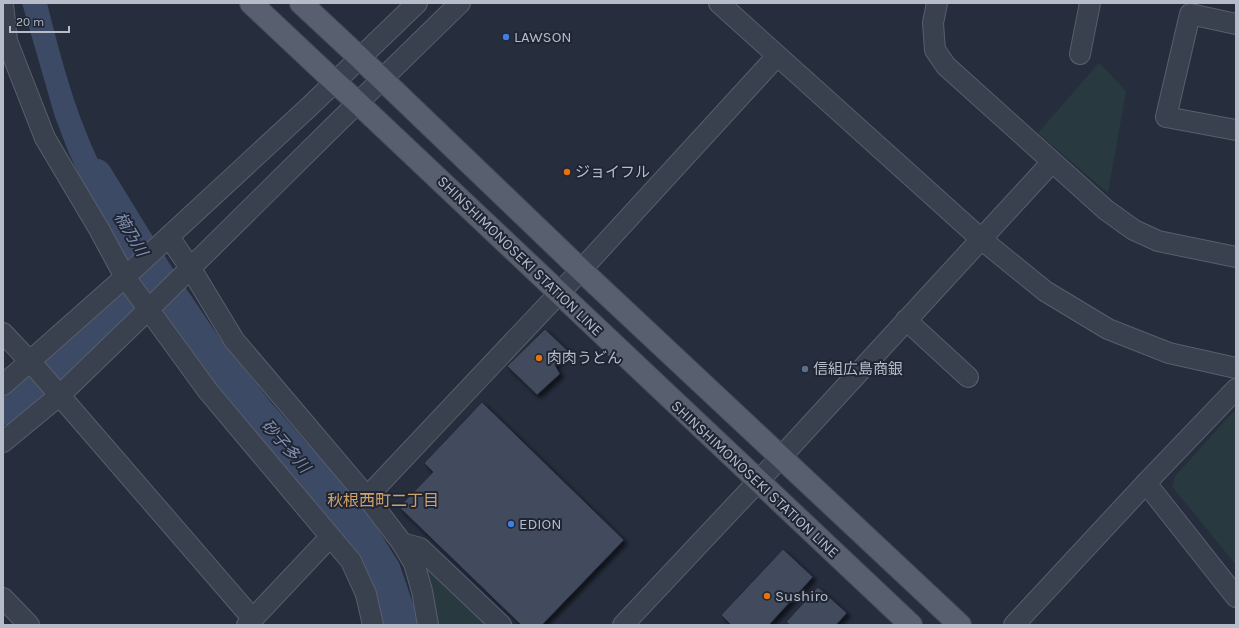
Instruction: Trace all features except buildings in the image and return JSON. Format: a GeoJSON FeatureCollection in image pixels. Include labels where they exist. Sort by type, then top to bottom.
{"type":"FeatureCollection","features":[{"type":"Feature","properties":{"kind":"main road","name":"SHINSHIMONOSEKI STATION LINE"},"geometry":{"type":"LineString","coordinates":[[251,3],[911,625]]}},
{"type":"Feature","properties":{"kind":"main road"},"geometry":{"type":"LineString","coordinates":[[301,3],[581,270],[960,625]]}},
{"type":"Feature","properties":{"kind":"street"},"geometry":{"type":"LineString","coordinates":[[3,385],[33,364],[129,276],[166,239],[335,82],[417,3]]}},
{"type":"Feature","properties":{"kind":"street"},"geometry":{"type":"LineString","coordinates":[[3,442],[56,390],[149,305],[188,272],[460,3]]}},
{"type":"Feature","properties":{"kind":"street"},"geometry":{"type":"LineString","coordinates":[[719,3],[981,239],[1045,291],[1108,329],[1169,353],[1236,368]]}},
{"type":"Feature","properties":{"kind":"street"},"geometry":{"type":"LineString","coordinates":[[937,3],[933,23],[935,50],[946,66],[1106,210],[1134,230],[1158,241],[1236,257]]}},
{"type":"Feature","properties":{"kind":"street"},"geometry":{"type":"LineString","coordinates":[[1080,54],[1090,3]]}},
{"type":"Feature","properties":{"kind":"street"},"geometry":{"type":"LineString","coordinates":[[3,4],[7,41],[44,138],[129,276],[208,391],[351,561],[366,594],[372,625]]}},
{"type":"Feature","properties":{"kind":"street"},"geometry":{"type":"LineString","coordinates":[[1236,24],[1190,14],[1166,117],[1236,130]]}},
{"type":"Feature","properties":{"kind":"street"},"geometry":{"type":"LineString","coordinates":[[367,497],[581,270],[777,56]]}},
{"type":"Feature","properties":{"kind":"street"},"geometry":{"type":"LineString","coordinates":[[623,625],[781,457],[1052,162]]}},
{"type":"Feature","properties":{"kind":"street"},"geometry":{"type":"LineString","coordinates":[[166,239],[234,340],[367,497],[402,543],[414,563],[422,591],[428,625]]}},
{"type":"Feature","properties":{"kind":"street"},"geometry":{"type":"LineString","coordinates":[[906,320],[968,377]]}},
{"type":"Feature","properties":{"kind":"street"},"geometry":{"type":"LineString","coordinates":[[3,333],[56,390],[250,622],[330,537]]}},
{"type":"Feature","properties":{"kind":"street"},"geometry":{"type":"LineString","coordinates":[[1014,625],[1236,389]]}},
{"type":"Feature","properties":{"kind":"street"},"geometry":{"type":"LineString","coordinates":[[1146,483],[1236,597]]}},
{"type":"Feature","properties":{"kind":"street"},"geometry":{"type":"LineString","coordinates":[[402,543],[420,548],[500,625]]}},
{"type":"Feature","properties":{"kind":"street"},"geometry":{"type":"LineString","coordinates":[[3,598],[29,625]]}},
{"type":"Feature","properties":{"kind":"shaded area"},"geometry":{"type":"Polygon","coordinates":[[[1099,63],[1126,91],[1108,193],[1038,133],[1099,63]]]}},
{"type":"Feature","properties":{"kind":"shaded area"},"geometry":{"type":"Polygon","coordinates":[[[1236,409],[1236,565],[1172,486],[1176,475],[1236,409]]]}},
{"type":"Feature","properties":{"kind":"shaded area"},"geometry":{"type":"Polygon","coordinates":[[[421,564],[497,625],[432,625],[421,564]]]}},
{"type":"Feature","properties":{"kind":"water"},"geometry":{"type":"Polygon","coordinates":[[[22,3],[47,3],[74,100],[90,142],[126,214],[107,224],[85,188],[68,151],[55,117],[22,3]]]}},
{"type":"Feature","properties":{"kind":"waterway","name":"砂子多川"},"geometry":{"type":"LineString","coordinates":[[95,176],[156,275],[206,349],[258,414],[352,521],[383,570],[398,614],[400,625]]}},
{"type":"Feature","properties":{"kind":"waterway","name":"楠乃川"},"geometry":{"type":"LineString","coordinates":[[3,408],[156,275]]}},
{"type":"Feature","properties":{"kind":"place","name":"LAWSON"},"geometry":{"type":"Point","coordinates":[506,37]}},
{"type":"Feature","properties":{"kind":"place","name":"ジョイフル"},"geometry":{"type":"Point","coordinates":[567,172]}},
{"type":"Feature","properties":{"kind":"place","name":"肉肉うどん"},"geometry":{"type":"Point","coordinates":[539,358]}},
{"type":"Feature","properties":{"kind":"place","name":"信組広島商銀"},"geometry":{"type":"Point","coordinates":[805,369]}},
{"type":"Feature","properties":{"kind":"place","name":"EDION"},"geometry":{"type":"Point","coordinates":[511,524]}},
{"type":"Feature","properties":{"kind":"place","name":"Sushiro"},"geometry":{"type":"Point","coordinates":[767,596]}},
{"type":"Feature","properties":{"kind":"district","name":"秋根西町二丁目"},"geometry":{"type":"Point","coordinates":[383,500]}}]}
